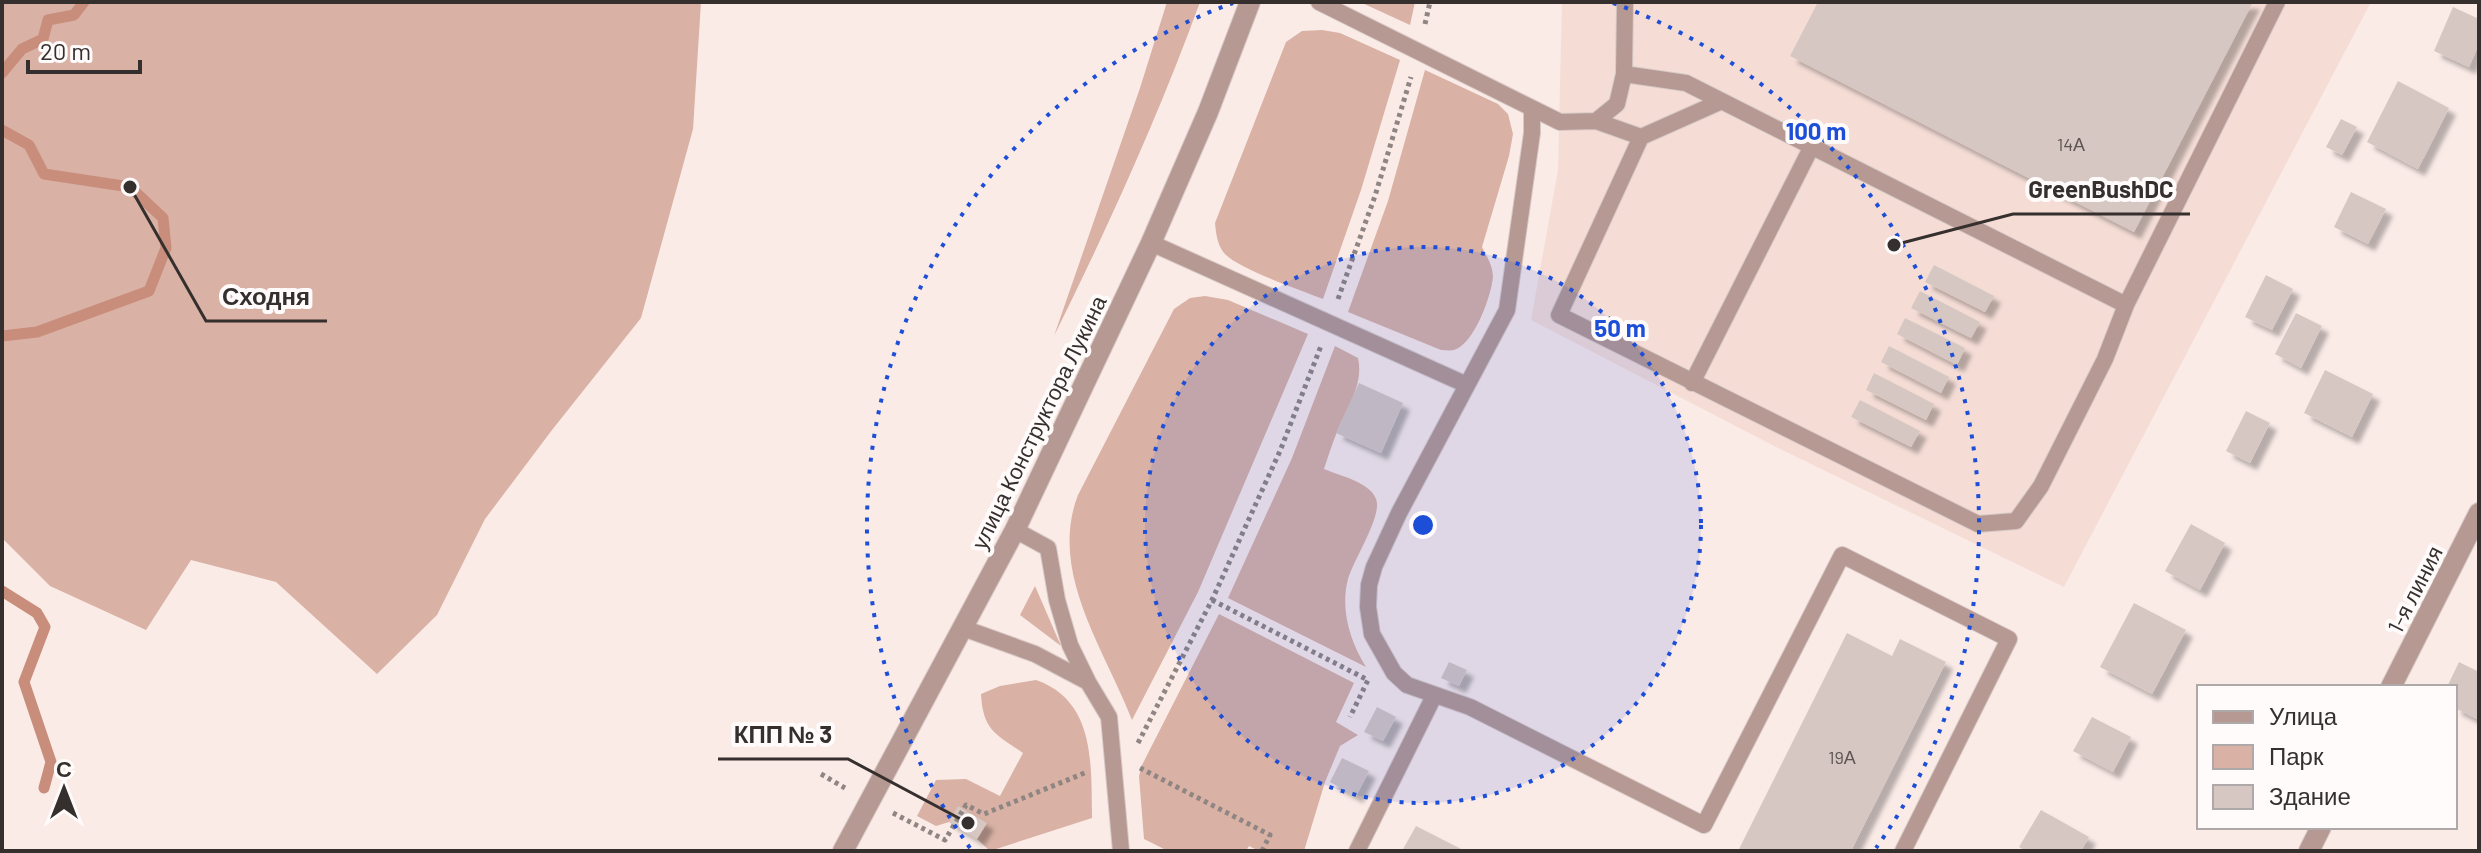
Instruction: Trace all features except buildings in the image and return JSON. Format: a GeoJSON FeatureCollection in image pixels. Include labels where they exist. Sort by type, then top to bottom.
{"type":"FeatureCollection","features":[{"type":"Feature","properties":{"kind":"street","name":"улица Конструктора Лукина"},"geometry":{"type":"LineString","coordinates":[[843,851],[1015,530],[1151,243],[1208,112],[1250,2]]}},
{"type":"Feature","properties":{"kind":"street","name":"1-я линия"},"geometry":{"type":"LineString","coordinates":[[2392,685],[2479,513]]}},
{"type":"Feature","properties":{"kind":"street"},"geometry":{"type":"LineString","coordinates":[[2309,851],[2320,829]]}},
{"type":"Feature","properties":{"kind":"lane"},"geometry":{"type":"LineString","coordinates":[[1319,2],[1560,122],[1596,121],[1641,137]]}},
{"type":"Feature","properties":{"kind":"lane"},"geometry":{"type":"LineString","coordinates":[[1596,121],[1617,104],[1624,74],[1625,2]]}},
{"type":"Feature","properties":{"kind":"lane"},"geometry":{"type":"LineString","coordinates":[[1722,101],[1641,137],[1559,315],[1978,524],[2016,521],[2041,486],[2105,359],[2126,305],[2277,2]]}},
{"type":"Feature","properties":{"kind":"lane"},"geometry":{"type":"LineString","coordinates":[[1624,74],[1686,83],[2126,305]]}},
{"type":"Feature","properties":{"kind":"lane"},"geometry":{"type":"LineString","coordinates":[[1532,109],[1532,133],[1507,310],[1399,513],[1374,567],[1368,607],[1372,634],[1394,673],[1407,685],[1470,707],[1704,825],[1842,555],[2009,639],[1903,851]]}},
{"type":"Feature","properties":{"kind":"lane"},"geometry":{"type":"LineString","coordinates":[[1692,383],[1812,146]]}},
{"type":"Feature","properties":{"kind":"lane"},"geometry":{"type":"LineString","coordinates":[[1151,243],[1467,385]]}},
{"type":"Feature","properties":{"kind":"lane"},"geometry":{"type":"LineString","coordinates":[[1015,530],[1048,548],[1057,600],[1070,645],[1109,717],[1121,851]]}},
{"type":"Feature","properties":{"kind":"lane"},"geometry":{"type":"LineString","coordinates":[[963,628],[1035,654],[1088,682]]}},
{"type":"Feature","properties":{"kind":"lane"},"geometry":{"type":"LineString","coordinates":[[1357,851],[1434,696]]}},
{"type":"Feature","properties":{"kind":"path"},"geometry":{"type":"LineString","coordinates":[[1262,851],[1270,835],[1137,766],[1138,745],[1212,600],[1280,451],[1375,196],[1419,50],[1430,2]]}},
{"type":"Feature","properties":{"kind":"path"},"geometry":{"type":"LineString","coordinates":[[1212,600],[1368,680],[1350,717]]}},
{"type":"Feature","properties":{"kind":"path"},"geometry":{"type":"LineString","coordinates":[[954,825],[966,805],[984,814],[1091,771]]}},
{"type":"Feature","properties":{"kind":"shaded area"},"geometry":{"type":"Polygon","coordinates":[[[1562,2],[2371,2],[2064,587],[1778,448],[1531,320],[1558,170],[1562,2]]]}},
{"type":"Feature","properties":{"kind":"green space"},"geometry":{"type":"Polygon","coordinates":[[[2,2],[701,2],[693,129],[641,318],[485,519],[437,615],[377,674],[276,582],[191,560],[146,630],[50,586],[2,538],[2,2]]]}},
{"type":"Feature","properties":{"kind":"green space"},"geometry":{"type":"Polygon","coordinates":[[[1167,2],[1200,2],[1132,171],[1054,336],[1140,88],[1167,2]]]}},
{"type":"Feature","properties":{"kind":"green space"},"geometry":{"type":"Polygon","coordinates":[[[1360,2],[1415,2],[1410,25],[1360,2]]]}},
{"type":"Feature","properties":{"kind":"green space"},"geometry":{"type":"Polygon","coordinates":[[[1302,31],[1340,33],[1400,60],[1361,190],[1323,299],[1231,259],[1220,246],[1215,223],[1286,42],[1302,31]]]}},
{"type":"Feature","properties":{"kind":"green space"},"geometry":{"type":"Polygon","coordinates":[[[1425,70],[1498,104],[1508,114],[1513,134],[1482,247],[1493,273],[1492,286],[1475,330],[1461,346],[1452,350],[1441,350],[1348,312],[1388,201],[1425,70]]]}},
{"type":"Feature","properties":{"kind":"green space"},"geometry":{"type":"Polygon","coordinates":[[[1205,296],[1228,300],[1308,334],[1198,592],[1132,720],[1095,638],[1075,582],[1070,553],[1071,524],[1078,495],[1174,309],[1190,298],[1205,296]]]}},
{"type":"Feature","properties":{"kind":"green space"},"geometry":{"type":"Polygon","coordinates":[[[1335,346],[1358,358],[1359,377],[1324,469],[1368,488],[1377,506],[1372,527],[1348,579],[1345,602],[1355,647],[1366,667],[1228,598],[1292,458],[1335,346]]]}},
{"type":"Feature","properties":{"kind":"green space"},"geometry":{"type":"Polygon","coordinates":[[[1035,586],[1061,646],[1020,615],[1035,586]]]}},
{"type":"Feature","properties":{"kind":"green space"},"geometry":{"type":"Polygon","coordinates":[[[1219,614],[1354,683],[1336,722],[1358,735],[1340,746],[1325,782],[1304,851],[1259,851],[1249,846],[1246,851],[1168,851],[1144,839],[1139,776],[1142,765],[1219,614]]]}},
{"type":"Feature","properties":{"kind":"green space"},"geometry":{"type":"Polygon","coordinates":[[[1036,680],[1056,690],[1070,703],[1080,719],[1090,757],[1092,818],[990,851],[949,822],[936,826],[917,816],[936,780],[966,779],[1000,796],[1023,753],[998,736],[988,724],[981,694],[1000,686],[1036,680]]]}},
{"type":"Feature","properties":{"kind":"waterway"},"geometry":{"type":"LineString","coordinates":[[2,73],[22,49],[43,39],[48,20],[74,15],[84,2]]}},
{"type":"Feature","properties":{"kind":"waterway"},"geometry":{"type":"LineString","coordinates":[[2,130],[29,145],[44,174],[130,187],[163,218],[166,248],[149,291],[37,332],[2,336]]}},
{"type":"Feature","properties":{"kind":"waterway"},"geometry":{"type":"LineString","coordinates":[[2,591],[37,613],[45,627],[24,682],[51,762],[44,788]]}},
{"type":"Feature","properties":{"kind":"place","name":"Сходня"},"geometry":{"type":"Point","coordinates":[130,187]}},
{"type":"Feature","properties":{"kind":"place","name":"GreenBushDC"},"geometry":{"type":"Point","coordinates":[1894,245]}},
{"type":"Feature","properties":{"kind":"place","name":"КПП № 3"},"geometry":{"type":"Point","coordinates":[968,823]}}]}
